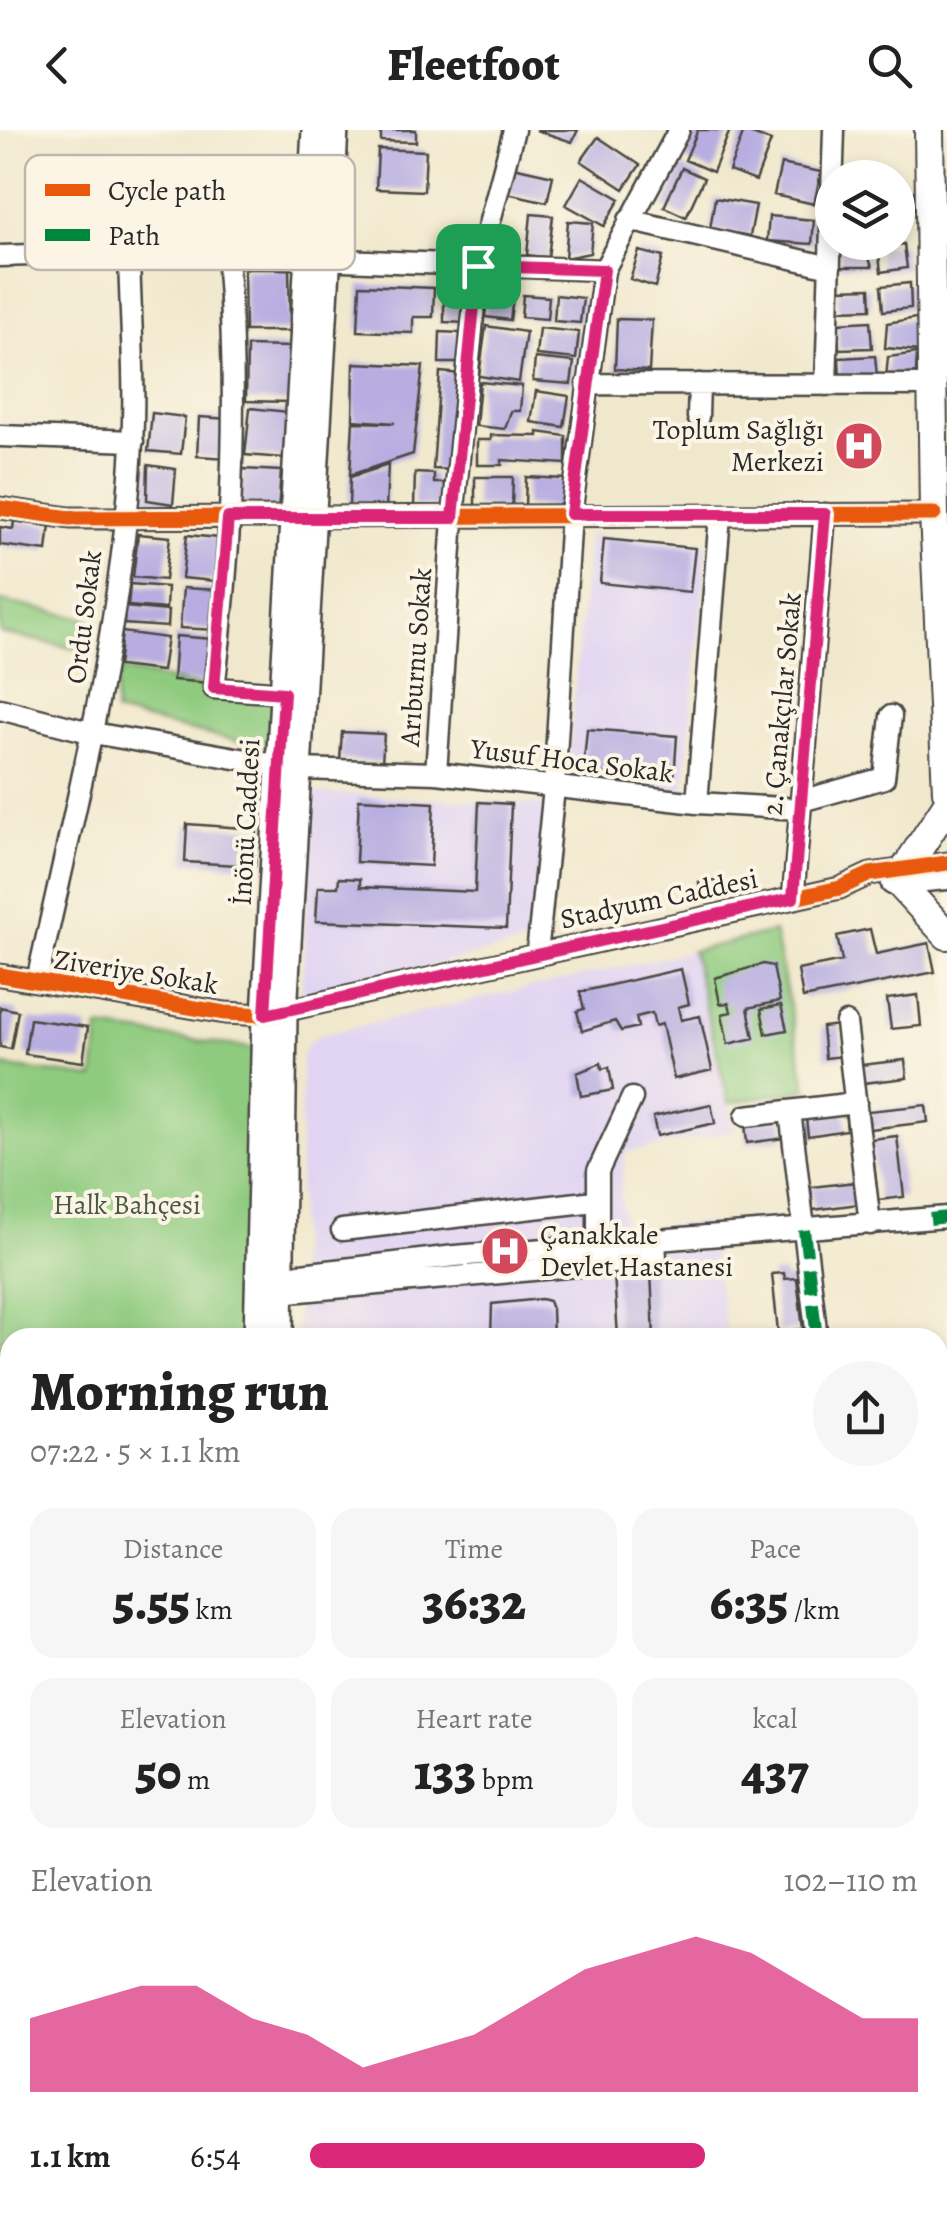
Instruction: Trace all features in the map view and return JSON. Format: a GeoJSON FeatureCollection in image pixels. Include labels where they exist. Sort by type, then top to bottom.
{"type":"FeatureCollection","features":[{"type":"Feature","properties":{"kind":"highway"},"geometry":{"type":"LineString","coordinates":[[929,130],[934,514],[947,791]]}},
{"type":"Feature","properties":{"kind":"highway"},"geometry":{"type":"LineString","coordinates":[[947,805],[903,876],[947,935]]}},
{"type":"Feature","properties":{"kind":"main road","name":"İnönü Caddesi"},"geometry":{"type":"LineString","coordinates":[[315,130],[316,155]]}},
{"type":"Feature","properties":{"kind":"main road","name":"İnönü Caddesi"},"geometry":{"type":"LineString","coordinates":[[332,155],[335,130]]}},
{"type":"Feature","properties":{"kind":"main road","name":"İnönü Caddesi"},"geometry":{"type":"LineString","coordinates":[[260,1328],[270,1286],[275,1014],[319,270]]}},
{"type":"Feature","properties":{"kind":"main road","name":"İnönü Caddesi"},"geometry":{"type":"LineString","coordinates":[[288,767],[284,693],[306,518]]}},
{"type":"Feature","properties":{"kind":"main road"},"geometry":{"type":"LineString","coordinates":[[270,1286],[278,1328]]}},
{"type":"Feature","properties":{"kind":"street","name":"Arıburnu Sokak"},"geometry":{"type":"LineString","coordinates":[[436,773],[453,518],[478,266],[514,130]]}},
{"type":"Feature","properties":{"kind":"street"},"geometry":{"type":"LineString","coordinates":[[537,954],[554,788],[571,514],[604,270],[678,130]]}},
{"type":"Feature","properties":{"kind":"street"},"geometry":{"type":"LineString","coordinates":[[826,385],[834,130]]}},
{"type":"Feature","properties":{"kind":"street"},"geometry":{"type":"LineString","coordinates":[[629,220],[830,267]]}},
{"type":"Feature","properties":{"kind":"street"},"geometry":{"type":"LineString","coordinates":[[0,256],[25,255]]}},
{"type":"Feature","properties":{"kind":"street"},"geometry":{"type":"LineString","coordinates":[[355,260],[604,270]]}},
{"type":"Feature","properties":{"kind":"street","name":"Ordu Sokak"},"geometry":{"type":"LineString","coordinates":[[37,981],[101,700],[125,516],[132,441],[129,270]]}},
{"type":"Feature","properties":{"kind":"street"},"geometry":{"type":"LineString","coordinates":[[228,270],[236,363],[214,688],[284,693]]}},
{"type":"Feature","properties":{"kind":"street"},"geometry":{"type":"LineString","coordinates":[[587,384],[934,384]]}},
{"type":"Feature","properties":{"kind":"street"},"geometry":{"type":"LineString","coordinates":[[698,418],[699,384]]}},
{"type":"Feature","properties":{"kind":"street"},"geometry":{"type":"LineString","coordinates":[[0,436],[132,441]]}},
{"type":"Feature","properties":{"kind":"street"},"geometry":{"type":"LineString","coordinates":[[0,508],[70,518],[934,514]]}},
{"type":"Feature","properties":{"kind":"street","name":"2. Çanakçılar Sokak"},"geometry":{"type":"LineString","coordinates":[[793,898],[825,514]]}},
{"type":"Feature","properties":{"kind":"street"},"geometry":{"type":"LineString","coordinates":[[696,803],[720,515]]}},
{"type":"Feature","properties":{"kind":"street","name":"Yusuf Hoca Sokak"},"geometry":{"type":"LineString","coordinates":[[0,709],[93,733],[288,767],[436,773],[696,803],[801,805],[884,778],[890,716]]}},
{"type":"Feature","properties":{"kind":"street","name":"Stadyum Caddesi"},"geometry":{"type":"LineString","coordinates":[[275,1014],[840,888],[870,874],[903,876],[947,864]]}},
{"type":"Feature","properties":{"kind":"street"},"geometry":{"type":"LineString","coordinates":[[903,876],[947,878]]}},
{"type":"Feature","properties":{"kind":"street","name":"Ziveriye Sokak"},"geometry":{"type":"LineString","coordinates":[[0,975],[275,1014]]}},
{"type":"Feature","properties":{"kind":"street"},"geometry":{"type":"LineString","coordinates":[[846,1023],[870,1224]]}},
{"type":"Feature","properties":{"kind":"street"},"geometry":{"type":"LineString","coordinates":[[598,1246],[595,1201],[602,1160],[632,1098]]}},
{"type":"Feature","properties":{"kind":"street"},"geometry":{"type":"LineString","coordinates":[[746,1116],[856,1103]]}},
{"type":"Feature","properties":{"kind":"street"},"geometry":{"type":"LineString","coordinates":[[790,1111],[816,1328]]}},
{"type":"Feature","properties":{"kind":"street"},"geometry":{"type":"LineString","coordinates":[[342,1230],[595,1201]]}},
{"type":"Feature","properties":{"kind":"street"},"geometry":{"type":"LineString","coordinates":[[270,1286],[598,1246],[938,1218]]}},
{"type":"Feature","properties":{"kind":"street"},"geometry":{"type":"LineString","coordinates":[[270,1286],[656,1260],[655,1242]]}},
{"type":"Feature","properties":{"kind":"shaded area"},"geometry":{"type":"Polygon","coordinates":[[[588,535],[707,545],[684,793],[567,783],[588,535]]]}},
{"type":"Feature","properties":{"kind":"shaded area"},"geometry":{"type":"Polygon","coordinates":[[[314,793],[547,805],[533,941],[301,997],[314,793]]]}},
{"type":"Feature","properties":{"kind":"shaded area"},"geometry":{"type":"Polygon","coordinates":[[[692,951],[736,1131],[626,1152],[620,1196],[625,1229],[707,1222],[726,1328],[296,1328],[302,1055],[309,1042],[321,1035],[692,951]]]}},
{"type":"Feature","properties":{"kind":"green space"},"geometry":{"type":"Polygon","coordinates":[[[0,601],[88,619],[82,650],[0,633],[0,601]]]}},
{"type":"Feature","properties":{"kind":"green space"},"geometry":{"type":"Polygon","coordinates":[[[117,669],[279,703],[276,756],[244,743],[115,713],[117,669]]]}},
{"type":"Feature","properties":{"kind":"green space"},"geometry":{"type":"Polygon","coordinates":[[[774,932],[807,1089],[729,1103],[692,951],[774,932]]]}},
{"type":"Feature","properties":{"kind":"green space","name":"Halk Bahçesi"},"geometry":{"type":"Polygon","coordinates":[[[99,1028],[260,1049],[244,1328],[0,1328],[0,1066],[94,1078],[99,1028]]]}},
{"type":"Feature","properties":{"kind":"building"},"geometry":{"type":"Polygon","coordinates":[[[381,130],[416,130],[416,142],[381,141],[381,130]]]}},
{"type":"Feature","properties":{"kind":"building"},"geometry":{"type":"Polygon","coordinates":[[[536,130],[578,130],[572,142],[536,130]]]}},
{"type":"Feature","properties":{"kind":"building"},"geometry":{"type":"Polygon","coordinates":[[[698,130],[730,130],[713,172],[685,160],[698,130]]]}},
{"type":"Feature","properties":{"kind":"building"},"geometry":{"type":"Polygon","coordinates":[[[744,131],[771,141],[756,181],[729,171],[744,131]]]}},
{"type":"Feature","properties":{"kind":"building"},"geometry":{"type":"Polygon","coordinates":[[[598,137],[640,165],[624,189],[581,161],[598,137]]]}},
{"type":"Feature","properties":{"kind":"building"},"geometry":{"type":"Polygon","coordinates":[[[378,149],[426,151],[424,191],[376,189],[378,149]]]}},
{"type":"Feature","properties":{"kind":"building"},"geometry":{"type":"Polygon","coordinates":[[[781,164],[815,171],[814,204],[774,195],[781,164]]]}},
{"type":"Feature","properties":{"kind":"building"},"geometry":{"type":"Polygon","coordinates":[[[513,167],[553,176],[547,202],[507,193],[513,167]]]}},
{"type":"Feature","properties":{"kind":"building"},"geometry":{"type":"Polygon","coordinates":[[[682,168],[704,178],[686,217],[664,207],[682,168]]]}},
{"type":"Feature","properties":{"kind":"building"},"geometry":{"type":"Polygon","coordinates":[[[582,177],[620,199],[604,226],[566,205],[582,177]]]}},
{"type":"Feature","properties":{"kind":"building"},"geometry":{"type":"Polygon","coordinates":[[[715,198],[756,205],[750,236],[710,229],[715,198]]]}},
{"type":"Feature","properties":{"kind":"building"},"geometry":{"type":"Polygon","coordinates":[[[531,214],[553,216],[548,258],[527,255],[531,214]]]}},
{"type":"Feature","properties":{"kind":"building"},"geometry":{"type":"Polygon","coordinates":[[[769,216],[814,220],[812,244],[767,241],[769,216]]]}},
{"type":"Feature","properties":{"kind":"building"},"geometry":{"type":"Polygon","coordinates":[[[568,221],[593,223],[590,253],[565,258],[568,221]]]}},
{"type":"Feature","properties":{"kind":"building"},"geometry":{"type":"Polygon","coordinates":[[[639,251],[663,257],[655,287],[630,279],[639,251]]]}},
{"type":"Feature","properties":{"kind":"building"},"geometry":{"type":"Polygon","coordinates":[[[839,260],[870,260],[872,267],[839,267],[839,260]]]}},
{"type":"Feature","properties":{"kind":"building"},"geometry":{"type":"Polygon","coordinates":[[[880,260],[906,260],[907,268],[881,272],[880,260]]]}},
{"type":"Feature","properties":{"kind":"building"},"geometry":{"type":"Polygon","coordinates":[[[244,270],[289,270],[290,331],[245,331],[244,270]]]}},
{"type":"Feature","properties":{"kind":"building"},"geometry":{"type":"Polygon","coordinates":[[[910,283],[911,308],[883,311],[881,286],[910,283]]]}},
{"type":"Feature","properties":{"kind":"building"},"geometry":{"type":"Polygon","coordinates":[[[360,285],[434,288],[433,317],[413,317],[413,333],[358,331],[360,285]]]}},
{"type":"Feature","properties":{"kind":"building"},"geometry":{"type":"Polygon","coordinates":[[[870,288],[871,309],[838,310],[838,289],[870,288]]]}},
{"type":"Feature","properties":{"kind":"building"},"geometry":{"type":"Polygon","coordinates":[[[444,289],[466,289],[466,323],[444,322],[444,289]]]}},
{"type":"Feature","properties":{"kind":"building"},"geometry":{"type":"Polygon","coordinates":[[[523,295],[549,297],[547,319],[521,317],[523,295]]]}},
{"type":"Feature","properties":{"kind":"building"},"geometry":{"type":"Polygon","coordinates":[[[556,295],[583,298],[580,323],[554,321],[556,295]]]}},
{"type":"Feature","properties":{"kind":"building"},"geometry":{"type":"Polygon","coordinates":[[[487,296],[513,298],[510,320],[485,317],[487,296]]]}},
{"type":"Feature","properties":{"kind":"building"},"geometry":{"type":"Polygon","coordinates":[[[916,318],[921,351],[885,348],[887,323],[916,318]]]}},
{"type":"Feature","properties":{"kind":"building"},"geometry":{"type":"Polygon","coordinates":[[[617,319],[652,320],[649,371],[615,369],[617,319]]]}},
{"type":"Feature","properties":{"kind":"building"},"geometry":{"type":"Polygon","coordinates":[[[870,321],[872,348],[839,349],[838,323],[870,321]]]}},
{"type":"Feature","properties":{"kind":"building"},"geometry":{"type":"Polygon","coordinates":[[[486,326],[526,332],[519,382],[479,376],[486,326]]]}},
{"type":"Feature","properties":{"kind":"building"},"geometry":{"type":"Polygon","coordinates":[[[539,328],[579,332],[576,359],[536,355],[539,328]]]}},
{"type":"Feature","properties":{"kind":"building"},"geometry":{"type":"Polygon","coordinates":[[[440,332],[460,333],[459,363],[439,363],[440,332]]]}},
{"type":"Feature","properties":{"kind":"building"},"geometry":{"type":"Polygon","coordinates":[[[247,346],[291,347],[290,402],[246,401],[247,346]]]}},
{"type":"Feature","properties":{"kind":"building"},"geometry":{"type":"Polygon","coordinates":[[[917,353],[916,373],[886,378],[888,357],[917,353]]]}},
{"type":"Feature","properties":{"kind":"building"},"geometry":{"type":"Polygon","coordinates":[[[875,356],[877,377],[840,379],[839,358],[875,356]]]}},
{"type":"Feature","properties":{"kind":"building"},"geometry":{"type":"Polygon","coordinates":[[[535,358],[574,362],[571,384],[533,381],[535,358]]]}},
{"type":"Feature","properties":{"kind":"building"},"geometry":{"type":"Polygon","coordinates":[[[354,363],[423,366],[413,454],[350,475],[353,422],[395,423],[353,420],[354,363]]]}},
{"type":"Feature","properties":{"kind":"building"},"geometry":{"type":"Polygon","coordinates":[[[440,372],[461,374],[454,470],[433,469],[440,372]]]}},
{"type":"Feature","properties":{"kind":"building"},"geometry":{"type":"Polygon","coordinates":[[[480,382],[522,386],[520,411],[511,411],[505,429],[476,426],[480,382]]]}},
{"type":"Feature","properties":{"kind":"building"},"geometry":{"type":"Polygon","coordinates":[[[536,391],[569,396],[564,427],[531,422],[536,391]]]}},
{"type":"Feature","properties":{"kind":"building"},"geometry":{"type":"Polygon","coordinates":[[[250,408],[289,412],[284,458],[245,455],[250,408]]]}},
{"type":"Feature","properties":{"kind":"building"},"geometry":{"type":"Polygon","coordinates":[[[152,413],[185,417],[181,454],[148,451],[152,413]]]}},
{"type":"Feature","properties":{"kind":"building"},"geometry":{"type":"Polygon","coordinates":[[[199,417],[230,419],[228,458],[197,456],[199,417]]]}},
{"type":"Feature","properties":{"kind":"building"},"geometry":{"type":"Polygon","coordinates":[[[538,432],[566,436],[566,464],[502,460],[502,465],[477,465],[477,440],[491,440],[491,435],[538,436],[538,432]]]}},
{"type":"Feature","properties":{"kind":"building"},"geometry":{"type":"Polygon","coordinates":[[[148,465],[176,469],[173,504],[147,500],[148,465]]]}},
{"type":"Feature","properties":{"kind":"building"},"geometry":{"type":"Polygon","coordinates":[[[388,465],[386,509],[349,507],[350,477],[388,465]]]}},
{"type":"Feature","properties":{"kind":"building"},"geometry":{"type":"Polygon","coordinates":[[[243,469],[281,471],[278,513],[240,511],[243,469]]]}},
{"type":"Feature","properties":{"kind":"building"},"geometry":{"type":"Polygon","coordinates":[[[415,473],[434,474],[434,483],[450,483],[448,507],[414,506],[415,473]]]}},
{"type":"Feature","properties":{"kind":"building"},"geometry":{"type":"Polygon","coordinates":[[[475,477],[513,477],[512,508],[475,507],[475,477]]]}},
{"type":"Feature","properties":{"kind":"building"},"geometry":{"type":"Polygon","coordinates":[[[526,477],[565,479],[564,507],[525,506],[526,477]]]}},
{"type":"Feature","properties":{"kind":"building"},"geometry":{"type":"Polygon","coordinates":[[[14,521],[50,525],[47,551],[0,545],[0,527],[13,529],[14,521]]]}},
{"type":"Feature","properties":{"kind":"building"},"geometry":{"type":"Polygon","coordinates":[[[138,534],[170,537],[165,580],[133,577],[138,534]]]}},
{"type":"Feature","properties":{"kind":"building"},"geometry":{"type":"Polygon","coordinates":[[[187,535],[219,538],[214,581],[182,578],[187,535]]]}},
{"type":"Feature","properties":{"kind":"building"},"geometry":{"type":"Polygon","coordinates":[[[604,539],[695,548],[690,592],[600,583],[604,539]]]}},
{"type":"Feature","properties":{"kind":"building"},"geometry":{"type":"Polygon","coordinates":[[[130,584],[167,587],[166,609],[128,606],[130,584]]]}},
{"type":"Feature","properties":{"kind":"building"},"geometry":{"type":"Polygon","coordinates":[[[183,588],[217,590],[215,630],[180,628],[183,588]]]}},
{"type":"Feature","properties":{"kind":"building"},"geometry":{"type":"Polygon","coordinates":[[[125,607],[168,611],[167,627],[124,624],[125,607]]]}},
{"type":"Feature","properties":{"kind":"building"},"geometry":{"type":"Polygon","coordinates":[[[122,632],[167,638],[162,671],[118,666],[122,632]]]}},
{"type":"Feature","properties":{"kind":"building"},"geometry":{"type":"Polygon","coordinates":[[[176,636],[212,639],[209,683],[173,680],[176,636]]]}},
{"type":"Feature","properties":{"kind":"building"},"geometry":{"type":"Polygon","coordinates":[[[587,729],[677,736],[674,779],[583,772],[587,729]]]}},
{"type":"Feature","properties":{"kind":"building"},"geometry":{"type":"Polygon","coordinates":[[[342,732],[384,734],[382,762],[340,760],[342,732]]]}},
{"type":"Feature","properties":{"kind":"building"},"geometry":{"type":"Polygon","coordinates":[[[359,799],[434,803],[431,866],[356,862],[359,799]]]}},
{"type":"Feature","properties":{"kind":"building"},"geometry":{"type":"Polygon","coordinates":[[[479,802],[511,804],[506,928],[316,921],[318,887],[338,887],[339,878],[360,879],[360,887],[475,892],[479,802]]]}},
{"type":"Feature","properties":{"kind":"building"},"geometry":{"type":"Polygon","coordinates":[[[187,824],[257,829],[255,866],[185,862],[187,824]]]}},
{"type":"Feature","properties":{"kind":"building"},"geometry":{"type":"Polygon","coordinates":[[[720,881],[720,896],[700,898],[699,882],[720,881]]]}},
{"type":"Feature","properties":{"kind":"building"},"geometry":{"type":"Polygon","coordinates":[[[870,929],[876,954],[929,943],[935,972],[803,998],[798,970],[842,961],[837,936],[870,929]]]}},
{"type":"Feature","properties":{"kind":"building"},"geometry":{"type":"Polygon","coordinates":[[[763,964],[773,966],[780,1001],[748,1008],[754,1038],[728,1044],[722,1014],[731,1012],[729,1003],[720,1004],[715,978],[763,964]]]}},
{"type":"Feature","properties":{"kind":"building"},"geometry":{"type":"Polygon","coordinates":[[[681,969],[689,1004],[678,1007],[681,1020],[700,1016],[712,1070],[674,1079],[662,1024],[655,1026],[652,1013],[636,1017],[638,1027],[621,1031],[615,1021],[582,1031],[577,1011],[584,1009],[580,992],[681,969]]]}},
{"type":"Feature","properties":{"kind":"building"},"geometry":{"type":"Polygon","coordinates":[[[918,995],[921,1026],[891,1029],[887,999],[918,995]]]}},
{"type":"Feature","properties":{"kind":"building"},"geometry":{"type":"Polygon","coordinates":[[[781,1005],[787,1030],[766,1034],[761,1009],[781,1005]]]}},
{"type":"Feature","properties":{"kind":"building"},"geometry":{"type":"Polygon","coordinates":[[[0,1007],[18,1011],[11,1049],[0,1047],[0,1007]]]}},
{"type":"Feature","properties":{"kind":"building"},"geometry":{"type":"Polygon","coordinates":[[[30,1019],[88,1027],[83,1062],[25,1054],[30,1019]]]}},
{"type":"Feature","properties":{"kind":"building"},"geometry":{"type":"Polygon","coordinates":[[[839,1025],[843,1056],[825,1058],[822,1027],[839,1025]]]}},
{"type":"Feature","properties":{"kind":"building"},"geometry":{"type":"Polygon","coordinates":[[[905,1060],[907,1078],[863,1083],[861,1065],[905,1060]]]}},
{"type":"Feature","properties":{"kind":"building"},"geometry":{"type":"Polygon","coordinates":[[[601,1063],[602,1069],[609,1067],[613,1090],[581,1096],[577,1073],[601,1063]]]}},
{"type":"Feature","properties":{"kind":"building"},"geometry":{"type":"Polygon","coordinates":[[[711,1104],[715,1123],[657,1136],[653,1117],[711,1104]]]}},
{"type":"Feature","properties":{"kind":"building"},"geometry":{"type":"Polygon","coordinates":[[[926,1105],[928,1122],[870,1129],[868,1111],[926,1105]]]}},
{"type":"Feature","properties":{"kind":"building"},"geometry":{"type":"Polygon","coordinates":[[[845,1112],[847,1130],[808,1136],[806,1118],[845,1112]]]}},
{"type":"Feature","properties":{"kind":"building"},"geometry":{"type":"Polygon","coordinates":[[[783,1119],[785,1138],[747,1143],[745,1124],[783,1119]]]}},
{"type":"Feature","properties":{"kind":"building"},"geometry":{"type":"Polygon","coordinates":[[[897,1136],[904,1197],[878,1200],[871,1139],[897,1136]]]}},
{"type":"Feature","properties":{"kind":"building"},"geometry":{"type":"Polygon","coordinates":[[[856,1182],[859,1204],[813,1210],[811,1187],[856,1182]]]}},
{"type":"Feature","properties":{"kind":"building"},"geometry":{"type":"Polygon","coordinates":[[[651,1271],[654,1328],[617,1328],[614,1273],[651,1271]]]}},
{"type":"Feature","properties":{"kind":"building"},"geometry":{"type":"Polygon","coordinates":[[[772,1274],[797,1278],[803,1328],[778,1328],[772,1274]]]}},
{"type":"Feature","properties":{"kind":"building"},"geometry":{"type":"Polygon","coordinates":[[[549,1301],[553,1328],[491,1328],[492,1304],[549,1301]]]}},
{"type":"Feature","properties":{"kind":"marked path"},"geometry":{"type":"LineString","coordinates":[[930,1219],[947,1217]]}},
{"type":"Feature","properties":{"kind":"marked path"},"geometry":{"type":"LineString","coordinates":[[804,1230],[816,1328]]}},
{"type":"Feature","properties":{"kind":"cycle path"},"geometry":{"type":"LineString","coordinates":[[0,508],[70,518],[934,514]]}},
{"type":"Feature","properties":{"kind":"cycle path"},"geometry":{"type":"LineString","coordinates":[[0,975],[225,1013],[265,1015],[840,888],[870,874],[947,863]]}},
{"type":"Feature","properties":{"kind":"place","name":"Toplum Sağlığı Merkezi"},"geometry":{"type":"Point","coordinates":[859,446]}},
{"type":"Feature","properties":{"kind":"place","name":"Çanakkale Devlet Hastanesi"},"geometry":{"type":"Point","coordinates":[505,1251]}},
{"type":"Feature","properties":{"kind":"route"},"geometry":{"type":"LineString","coordinates":[[478,266],[604,270],[571,514],[825,514],[793,898],[265,1015],[284,693],[214,688],[228,518],[453,518],[478,266]]}}]}
